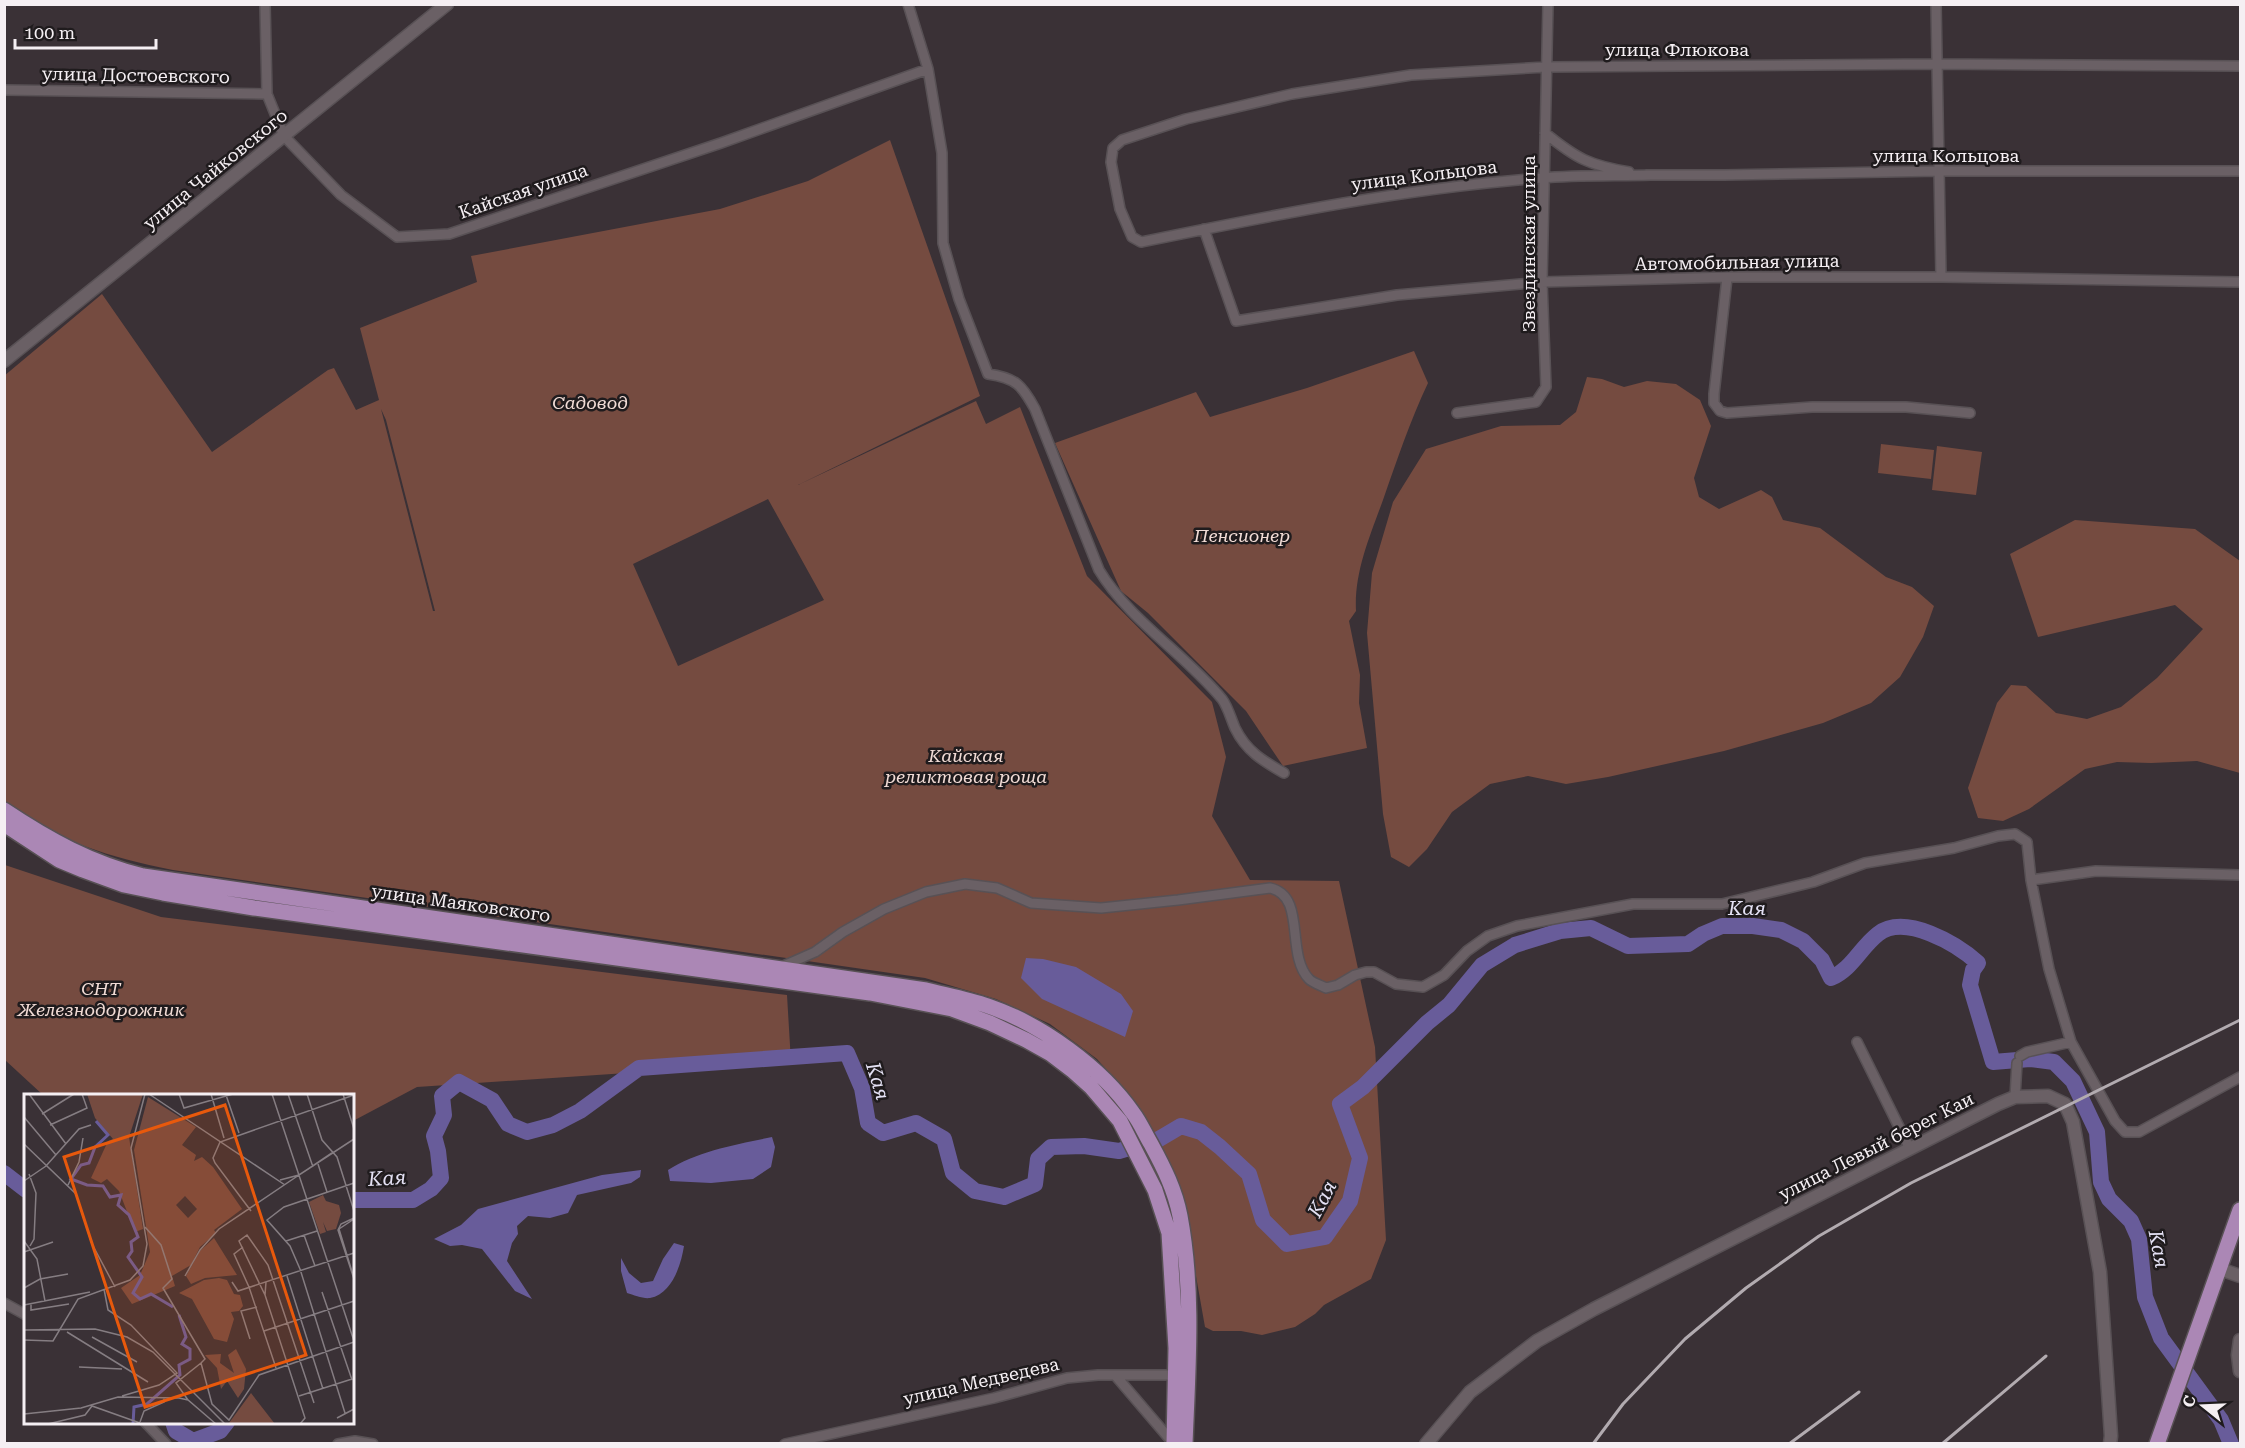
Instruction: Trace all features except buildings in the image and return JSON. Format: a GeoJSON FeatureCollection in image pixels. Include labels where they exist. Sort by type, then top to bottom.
{"type":"FeatureCollection","features":[{"type":"Feature","properties":{"kind":"main road","name":"улица Маяковского"},"geometry":{"type":"LineString","coordinates":[[4,810],[76,853],[117,870],[143,876],[926,990],[989,1006],[1037,1029],[1086,1061],[1127,1117]]}},
{"type":"Feature","properties":{"kind":"main road","name":"улица Маяковского"},"geometry":{"type":"LineString","coordinates":[[4,824],[59,860],[102,878],[134,887],[254,908],[795,982],[952,1009],[990,1023],[1043,1050],[1065,1065],[1127,1117]]}},
{"type":"Feature","properties":{"kind":"main road"},"geometry":{"type":"LineString","coordinates":[[1127,1117],[1161,1164],[1173,1187],[1180,1215],[1189,1304],[1174,1443]]}},
{"type":"Feature","properties":{"kind":"main road"},"geometry":{"type":"LineString","coordinates":[[1127,1117],[1169,1233],[1176,1348],[1182,1375],[1185,1443]]}},
{"type":"Feature","properties":{"kind":"main road"},"geometry":{"type":"LineString","coordinates":[[2157,1443],[2241,1210]]}},
{"type":"Feature","properties":{"kind":"street","name":"Кайская улица"},"geometry":{"type":"LineString","coordinates":[[265,4],[267,94],[284,136],[341,195],[397,237],[449,234],[721,144],[928,69]]}},
{"type":"Feature","properties":{"kind":"street","name":"улица Чайковского"},"geometry":{"type":"LineString","coordinates":[[4,361],[447,4]]}},
{"type":"Feature","properties":{"kind":"street"},"geometry":{"type":"LineString","coordinates":[[908,4],[928,69],[942,153],[944,243],[960,299],[988,374],[1013,380],[1025,392],[1035,409],[1099,570],[1108,586],[1224,701],[1245,746],[1257,757],[1284,773]]}},
{"type":"Feature","properties":{"kind":"street","name":"Звездинская улица"},"geometry":{"type":"LineString","coordinates":[[1458,413],[1536,402],[1546,387],[1542,282],[1548,4]]}},
{"type":"Feature","properties":{"kind":"street"},"geometry":{"type":"LineString","coordinates":[[1936,4],[1941,277]]}},
{"type":"Feature","properties":{"kind":"street","name":"улица Флюкова"},"geometry":{"type":"LineString","coordinates":[[1122,140],[1186,119],[1293,94],[1411,75],[1546,67],[1936,64],[2241,66]]}},
{"type":"Feature","properties":{"kind":"street","name":"улица Достоевского"},"geometry":{"type":"LineString","coordinates":[[4,90],[267,94]]}},
{"type":"Feature","properties":{"kind":"street","name":"улица Кольцова"},"geometry":{"type":"LineString","coordinates":[[1545,133],[1583,161],[1611,169],[1651,175]]}},
{"type":"Feature","properties":{"kind":"street","name":"улица Кольцова"},"geometry":{"type":"LineString","coordinates":[[1122,140],[1113,148],[1111,162],[1120,209],[1132,237],[1141,242],[1254,218],[1421,190],[1544,177],[1938,171],[2241,171]]}},
{"type":"Feature","properties":{"kind":"street","name":"Автомобильная улица"},"geometry":{"type":"LineString","coordinates":[[1204,229],[1236,321],[1397,294],[1542,282],[1941,277],[2241,282]]}},
{"type":"Feature","properties":{"kind":"street"},"geometry":{"type":"LineString","coordinates":[[1727,278],[1713,394],[1716,408],[1720,411],[1812,407],[1906,407],[1970,413]]}},
{"type":"Feature","properties":{"kind":"street"},"geometry":{"type":"LineString","coordinates":[[779,968],[815,952],[843,932],[884,909],[926,892],[965,884],[997,888],[1031,903],[1101,908],[1178,900],[1256,888],[1277,889],[1287,897],[1291,906],[1297,952],[1302,968],[1310,980],[1326,988],[1338,985],[1355,975],[1374,972],[1396,984],[1424,987],[1444,975],[1467,951],[1488,936],[1517,926],[1633,904],[1722,904],[1813,882],[1865,863],[1954,848],[2007,834],[2019,836],[2027,842],[2031,880],[2049,969],[2071,1042],[2115,1121],[2125,1132],[2139,1132],[2241,1077]]}},
{"type":"Feature","properties":{"kind":"street"},"geometry":{"type":"LineString","coordinates":[[2031,880],[2096,871],[2241,875]]}},
{"type":"Feature","properties":{"kind":"street"},"geometry":{"type":"LineString","coordinates":[[1857,1042],[1910,1149]]}},
{"type":"Feature","properties":{"kind":"street"},"geometry":{"type":"LineString","coordinates":[[2015,1097],[2020,1060],[2071,1042]]}},
{"type":"Feature","properties":{"kind":"street","name":"улица Левый берег Каи"},"geometry":{"type":"LineString","coordinates":[[1426,1443],[1470,1392],[1537,1341],[1594,1309],[2015,1097],[2048,1096],[2065,1104],[2073,1122],[2100,1272],[2110,1443]]}},
{"type":"Feature","properties":{"kind":"street"},"geometry":{"type":"LineString","coordinates":[[2220,1269],[2241,1276]]}},
{"type":"Feature","properties":{"kind":"street"},"geometry":{"type":"LineString","coordinates":[[4,1303],[24,1314]]}},
{"type":"Feature","properties":{"kind":"street"},"geometry":{"type":"LineString","coordinates":[[2241,1340],[2238,1356],[2241,1371]]}},
{"type":"Feature","properties":{"kind":"street"},"geometry":{"type":"LineString","coordinates":[[1115,1374],[1174,1443]]}},
{"type":"Feature","properties":{"kind":"street","name":"улица Медведева"},"geometry":{"type":"LineString","coordinates":[[785,1443],[994,1398],[1067,1378],[1115,1374],[1182,1375]]}},
{"type":"Feature","properties":{"kind":"street"},"geometry":{"type":"LineString","coordinates":[[147,1424],[166,1443]]}},
{"type":"Feature","properties":{"kind":"street"},"geometry":{"type":"LineString","coordinates":[[338,1443],[355,1441],[373,1443]]}},
{"type":"Feature","properties":{"kind":"green space","name":"Кайская реликтовая роща"},"geometry":{"type":"Polygon","coordinates":[[[890,140],[980,396],[798,485],[976,401],[986,424],[1020,407],[1087,576],[1212,702],[1226,757],[1212,816],[1250,880],[1339,881],[1375,1047],[1386,1240],[1371,1279],[1324,1305],[1295,1327],[1262,1335],[1241,1331],[1213,1331],[1205,1327],[1182,1197],[1159,1139],[1132,1098],[1097,1059],[1050,1024],[996,999],[925,978],[173,870],[127,860],[86,846],[46,829],[5,805],[4,376],[102,294],[212,452],[334,368],[356,410],[379,400],[360,328],[477,282],[471,256],[720,209],[808,181],[890,140]],[[381,409],[433,611],[435,611],[386,420],[381,409]],[[768,499],[633,564],[678,666],[824,600],[768,499]]]}},
{"type":"Feature","properties":{"kind":"green space","name":"Пенсионер"},"geometry":{"type":"Polygon","coordinates":[[[1414,351],[1428,383],[1415,412],[1368,541],[1360,568],[1356,611],[1349,621],[1360,675],[1359,703],[1367,748],[1283,766],[1246,711],[1148,613],[1121,591],[1055,443],[1196,392],[1210,417],[1307,388],[1414,351]]]}},
{"type":"Feature","properties":{"kind":"green space"},"geometry":{"type":"Polygon","coordinates":[[[1587,377],[1602,379],[1624,387],[1647,381],[1676,384],[1700,400],[1711,426],[1694,478],[1699,497],[1719,509],[1761,490],[1772,497],[1783,520],[1820,528],[1886,577],[1912,587],[1934,606],[1923,637],[1900,677],[1871,703],[1823,723],[1724,751],[1608,777],[1566,784],[1528,776],[1490,784],[1452,812],[1427,849],[1409,867],[1391,857],[1383,814],[1367,633],[1372,573],[1393,502],[1426,449],[1501,426],[1560,425],[1576,412],[1587,377]]]}},
{"type":"Feature","properties":{"kind":"green space"},"geometry":{"type":"Polygon","coordinates":[[[1881,444],[1934,450],[1931,479],[1878,473],[1881,444]]]}},
{"type":"Feature","properties":{"kind":"green space"},"geometry":{"type":"Polygon","coordinates":[[[1937,446],[1982,452],[1976,495],[1932,490],[1937,446]]]}},
{"type":"Feature","properties":{"kind":"green space"},"geometry":{"type":"Polygon","coordinates":[[[2075,520],[2195,529],[2240,561],[2240,773],[2197,761],[2117,762],[2085,769],[2029,809],[2003,821],[1978,818],[1968,788],[1997,703],[2011,685],[2026,686],[2056,713],[2087,719],[2121,707],[2157,678],[2203,629],[2175,605],[2038,637],[2010,554],[2075,520]]]}},
{"type":"Feature","properties":{"kind":"green space","name":"СНТ Железнодорожник"},"geometry":{"type":"Polygon","coordinates":[[[5,865],[161,917],[787,995],[791,1062],[417,1087],[354,1120],[354,1094],[42,1094],[5,1060],[5,865]]]}},
{"type":"Feature","properties":{"kind":"shaded area"},"geometry":{"type":"Polygon","coordinates":[[[1026,958],[1043,959],[1076,967],[1121,994],[1133,1011],[1125,1037],[1042,999],[1021,978],[1026,958]]]}},
{"type":"Feature","properties":{"kind":"shaded area"},"geometry":{"type":"Polygon","coordinates":[[[772,1137],[775,1147],[771,1167],[753,1179],[711,1183],[670,1181],[668,1170],[679,1163],[718,1149],[772,1137]]]}},
{"type":"Feature","properties":{"kind":"shaded area"},"geometry":{"type":"Polygon","coordinates":[[[641,1170],[640,1177],[631,1183],[577,1195],[568,1213],[550,1218],[528,1216],[517,1226],[518,1234],[512,1243],[507,1261],[532,1299],[515,1291],[482,1249],[462,1245],[450,1246],[434,1239],[461,1225],[478,1209],[602,1175],[641,1170]]]}},
{"type":"Feature","properties":{"kind":"shaded area"},"geometry":{"type":"Polygon","coordinates":[[[674,1243],[684,1246],[678,1270],[670,1285],[658,1295],[650,1298],[627,1293],[621,1271],[621,1258],[629,1273],[641,1283],[653,1281],[663,1259],[674,1243]]]}},
{"type":"Feature","properties":{"kind":"waterway","name":"Кая"},"geometry":{"type":"LineString","coordinates":[[354,1200],[413,1200],[431,1189],[441,1178],[434,1136],[444,1115],[442,1096],[459,1082],[492,1100],[508,1124],[527,1132],[553,1125],[580,1111],[639,1068],[847,1053],[862,1088],[868,1123],[883,1133],[916,1123],[944,1139],[953,1173],[975,1191],[1004,1197],[1035,1184],[1038,1159],[1051,1147],[1084,1146],[1119,1151],[1159,1139],[1181,1126],[1201,1132],[1249,1174],[1263,1220],[1287,1244],[1325,1237],[1350,1201],[1360,1158],[1340,1104],[1363,1087],[1427,1023],[1449,1005],[1482,965],[1515,945],[1560,931],[1591,928],[1628,946],[1688,944],[1703,934],[1722,926],[1753,926],[1781,930],[1803,941],[1822,960],[1831,978],[1845,969],[1878,934],[1889,928],[1902,927],[1930,933],[1969,955],[1978,963],[1973,970],[1970,985],[1993,1062],[2030,1059],[2054,1062],[2073,1081],[2097,1132],[2101,1182],[2109,1199],[2131,1221],[2139,1239],[2145,1297],[2161,1338],[2221,1420],[2231,1444]]}},
{"type":"Feature","properties":{"kind":"waterway","name":"Кая"},"geometry":{"type":"LineString","coordinates":[[4,1173],[24,1188]]}},
{"type":"Feature","properties":{"kind":"waterway","name":"Кая"},"geometry":{"type":"LineString","coordinates":[[174,1424],[176,1431],[193,1441],[220,1431],[225,1424]]}},
{"type":"Feature","properties":{"kind":"railway"},"geometry":{"type":"LineString","coordinates":[[1593,1444],[1623,1404],[1685,1339],[1746,1288],[1819,1236],[1911,1183],[2240,1020]]}},
{"type":"Feature","properties":{"kind":"railway"},"geometry":{"type":"LineString","coordinates":[[1942,1444],[2046,1356]]}},
{"type":"Feature","properties":{"kind":"railway"},"geometry":{"type":"LineString","coordinates":[[1789,1444],[1859,1392]]}},
{"type":"Feature","properties":{"kind":"park label","name":"Садовод"},"geometry":{"type":"Point","coordinates":[590,402]}}]}
